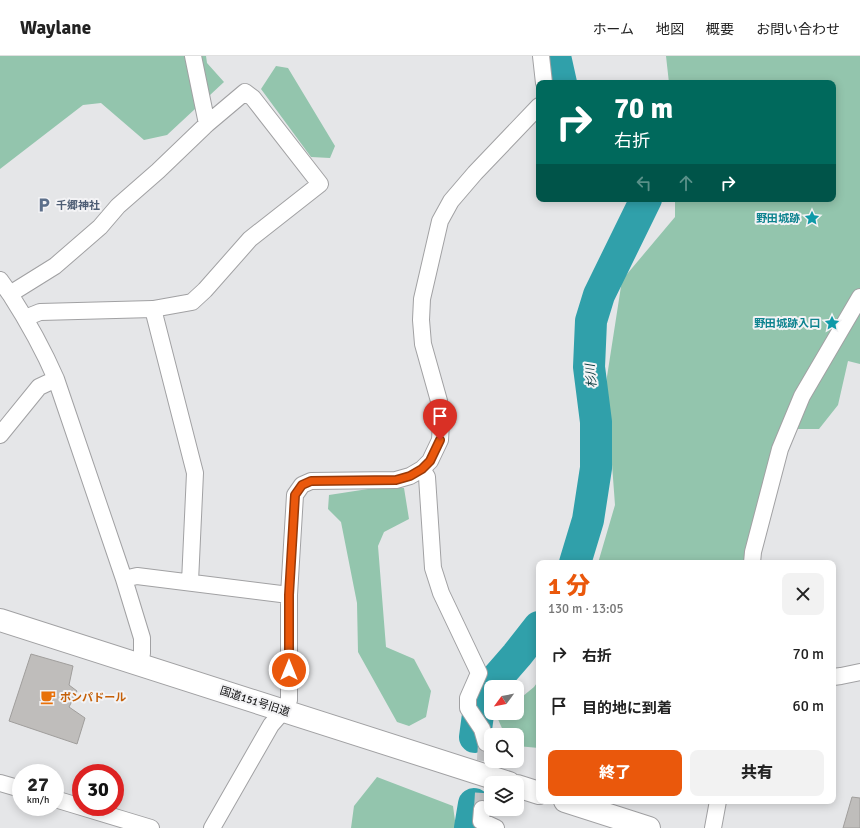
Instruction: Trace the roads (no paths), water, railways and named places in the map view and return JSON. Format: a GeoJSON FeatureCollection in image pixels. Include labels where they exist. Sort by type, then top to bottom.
{"type":"FeatureCollection","features":[{"type":"Feature","properties":{"kind":"street"},"geometry":{"type":"LineString","coordinates":[[193,56],[208,124]]}},
{"type":"Feature","properties":{"kind":"street"},"geometry":{"type":"LineString","coordinates":[[541,56],[544,80]]}},
{"type":"Feature","properties":{"kind":"street"},"geometry":{"type":"LineString","coordinates":[[10,294],[55,266],[100,227],[118,206],[245,92],[253,98],[320,184],[250,239],[205,290],[192,302],[154,310],[40,312],[25,318]]}},
{"type":"Feature","properties":{"kind":"street"},"geometry":{"type":"LineString","coordinates":[[212,828],[270,725],[284,710],[289,700],[289,595],[295,495],[302,485],[311,481],[396,480],[410,476],[422,469],[430,461],[440,440],[441,424],[438,401],[423,344],[421,320],[422,299],[440,221],[451,201],[475,173],[536,109]]}},
{"type":"Feature","properties":{"kind":"street"},"geometry":{"type":"LineString","coordinates":[[0,280],[25,318],[44,351],[56,379],[124,579],[142,638],[140,664]]}},
{"type":"Feature","properties":{"kind":"street"},"geometry":{"type":"LineString","coordinates":[[752,560],[753,552],[780,449],[802,396],[860,297]]}},
{"type":"Feature","properties":{"kind":"street"},"geometry":{"type":"LineString","coordinates":[[154,310],[195,473],[190,582]]}},
{"type":"Feature","properties":{"kind":"street"},"geometry":{"type":"LineString","coordinates":[[0,435],[38,387],[56,379]]}},
{"type":"Feature","properties":{"kind":"street"},"geometry":{"type":"LineString","coordinates":[[422,469],[427,477],[433,568],[441,593],[479,673],[468,698],[468,708],[484,736]]}},
{"type":"Feature","properties":{"kind":"street"},"geometry":{"type":"LineString","coordinates":[[124,579],[137,576],[289,595]]}},
{"type":"Feature","properties":{"kind":"street","name":"国道151号旧道"},"geometry":{"type":"LineString","coordinates":[[0,620],[487,776]]}},
{"type":"Feature","properties":{"kind":"street"},"geometry":{"type":"LineString","coordinates":[[836,677],[860,672]]}},
{"type":"Feature","properties":{"kind":"street"},"geometry":{"type":"LineString","coordinates":[[0,783],[12,786]]}},
{"type":"Feature","properties":{"kind":"street"},"geometry":{"type":"LineString","coordinates":[[524,788],[536,792]]}},
{"type":"Feature","properties":{"kind":"street"},"geometry":{"type":"LineString","coordinates":[[64,802],[151,828]]}},
{"type":"Feature","properties":{"kind":"street"},"geometry":{"type":"LineString","coordinates":[[574,804],[649,828]]}},
{"type":"Feature","properties":{"kind":"street"},"geometry":{"type":"LineString","coordinates":[[713,828],[717,804]]}},
{"type":"Feature","properties":{"kind":"street"},"geometry":{"type":"LineString","coordinates":[[482,809],[481,821],[496,828]]}},
{"type":"Feature","properties":{"kind":"waterway","name":"杉川"},"geometry":{"type":"LineString","coordinates":[[555,56],[560,80]]}},
{"type":"Feature","properties":{"kind":"waterway","name":"杉川"},"geometry":{"type":"LineString","coordinates":[[576,560],[588,520],[596,468],[596,422],[589,367],[591,321],[599,295],[645,202]]}},
{"type":"Feature","properties":{"kind":"waterway","name":"杉川"},"geometry":{"type":"LineString","coordinates":[[475,737],[479,707],[490,686],[536,631]]}},
{"type":"Feature","properties":{"kind":"waterway","name":"杉川"},"geometry":{"type":"LineString","coordinates":[[470,828],[474,804]]}},
{"type":"Feature","properties":{"kind":"tunnel"},"geometry":{"type":"LineString","coordinates":[[482,809],[484,768]]}},
{"type":"Feature","properties":{"kind":"place","name":"千郷神社"},"geometry":{"type":"Point","coordinates":[44,205]}},
{"type":"Feature","properties":{"kind":"place","name":"野田城跡"},"geometry":{"type":"Point","coordinates":[812,218]}},
{"type":"Feature","properties":{"kind":"place","name":"野田城跡入口"},"geometry":{"type":"Point","coordinates":[832,323]}},
{"type":"Feature","properties":{"kind":"place","name":"ポンパドール"},"geometry":{"type":"Point","coordinates":[48,697]}}]}
